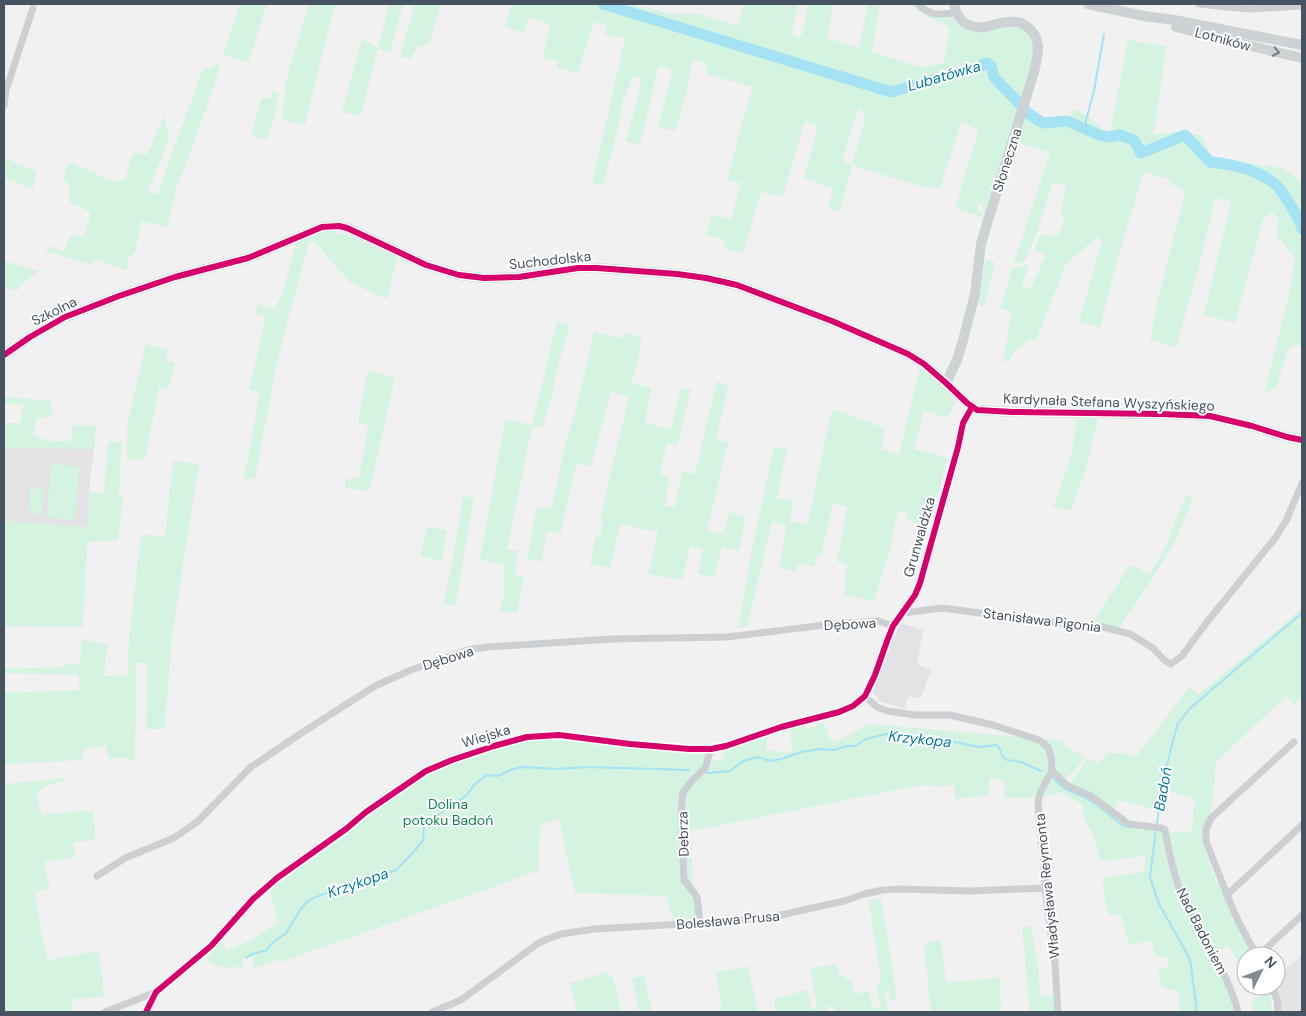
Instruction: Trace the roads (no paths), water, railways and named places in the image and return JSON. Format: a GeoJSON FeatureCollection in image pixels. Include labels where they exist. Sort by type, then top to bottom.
{"type":"FeatureCollection","features":[{"type":"Feature","properties":{"kind":"street"},"geometry":{"type":"LineString","coordinates":[[918,4],[934,14],[955,9]]}},
{"type":"Feature","properties":{"kind":"street","name":"Lotników"},"geometry":{"type":"LineString","coordinates":[[1088,4],[1302,45]]}},
{"type":"Feature","properties":{"kind":"street"},"geometry":{"type":"LineString","coordinates":[[1199,4],[1248,8],[1302,6]]}},
{"type":"Feature","properties":{"kind":"street"},"geometry":{"type":"LineString","coordinates":[[4,106],[6,90],[33,8]]}},
{"type":"Feature","properties":{"kind":"street","name":"Słoneczna"},"geometry":{"type":"LineString","coordinates":[[946,382],[957,360],[970,318],[981,244],[1038,54],[1038,40],[1035,33],[1022,22],[1005,22],[983,27],[969,25],[960,19],[955,9]]}},
{"type":"Feature","properties":{"kind":"street","name":"Lotników"},"geometry":{"type":"LineString","coordinates":[[1144,16],[1157,22],[1302,58]]}},
{"type":"Feature","properties":{"kind":"street","name":"Suchodolska"},"geometry":{"type":"LineString","coordinates":[[119,296],[168,279],[248,258],[322,226],[339,226],[348,228],[426,265],[459,275],[484,278],[519,277],[578,268],[597,268],[677,274],[738,285],[902,351],[924,364],[972,407]]}},
{"type":"Feature","properties":{"kind":"street","name":"Szkolna"},"geometry":{"type":"LineString","coordinates":[[4,355],[30,337],[65,317],[119,296]]}},
{"type":"Feature","properties":{"kind":"street","name":"Kardynała Stefana Wyszyńskiego"},"geometry":{"type":"LineString","coordinates":[[972,407],[976,410],[1013,412],[1210,416],[1302,440]]}},
{"type":"Feature","properties":{"kind":"street","name":"Grunwaldzka"},"geometry":{"type":"LineString","coordinates":[[865,696],[875,676],[894,626],[915,595],[920,583],[958,448],[963,423],[972,407]]}},
{"type":"Feature","properties":{"kind":"street","name":"Stanisława Pigonia"},"geometry":{"type":"LineString","coordinates":[[903,613],[942,608],[1025,620],[1103,627],[1130,634],[1153,648],[1163,659],[1171,664],[1182,656],[1276,537],[1287,519],[1302,483]]}},
{"type":"Feature","properties":{"kind":"street","name":"Dębowa"},"geometry":{"type":"LineString","coordinates":[[97,876],[125,858],[174,838],[188,829],[251,767],[375,686],[411,670],[467,650],[612,639],[727,637],[842,623],[878,621],[894,626]]}},
{"type":"Feature","properties":{"kind":"street"},"geometry":{"type":"LineString","coordinates":[[865,696],[877,707],[887,711],[915,715],[950,715],[993,725],[1039,740],[1048,747],[1052,771]]}},
{"type":"Feature","properties":{"kind":"street","name":"Wiejska"},"geometry":{"type":"LineString","coordinates":[[156,992],[211,946],[253,899],[277,878],[418,776],[452,760],[527,737],[559,735],[669,748],[711,749],[839,712],[853,706],[865,696]]}},
{"type":"Feature","properties":{"kind":"street"},"geometry":{"type":"LineString","coordinates":[[1253,946],[1227,895],[1206,841],[1206,829],[1211,818],[1294,742]]}},
{"type":"Feature","properties":{"kind":"street","name":"Debrza"},"geometry":{"type":"LineString","coordinates":[[700,923],[697,897],[684,880],[681,812],[683,793],[704,768],[711,749]]}},
{"type":"Feature","properties":{"kind":"street","name":"Nad Badoniem"},"geometry":{"type":"LineString","coordinates":[[1052,771],[1068,786],[1091,796],[1129,824],[1165,830],[1172,867],[1181,896],[1227,981],[1238,1012]]}},
{"type":"Feature","properties":{"kind":"street","name":"Władysława Reymonta"},"geometry":{"type":"LineString","coordinates":[[1052,771],[1041,791],[1038,801],[1045,888],[1055,964],[1058,1012]]}},
{"type":"Feature","properties":{"kind":"street"},"geometry":{"type":"LineString","coordinates":[[1227,895],[1302,825]]}},
{"type":"Feature","properties":{"kind":"street","name":"Bolesława Prusa"},"geometry":{"type":"LineString","coordinates":[[432,1012],[461,1000],[540,942],[561,934],[594,929],[772,917],[844,901],[882,890],[970,891],[1045,888]]}},
{"type":"Feature","properties":{"kind":"street"},"geometry":{"type":"LineString","coordinates":[[1269,946],[1302,915]]}},
{"type":"Feature","properties":{"kind":"street"},"geometry":{"type":"LineString","coordinates":[[105,1012],[156,992]]}},
{"type":"Feature","properties":{"kind":"street"},"geometry":{"type":"LineString","coordinates":[[146,1012],[156,992]]}},
{"type":"Feature","properties":{"kind":"street"},"geometry":{"type":"LineString","coordinates":[[1275,996],[1278,1012]]}},
{"type":"Feature","properties":{"kind":"waterway","name":"Lubatówka"},"geometry":{"type":"LineString","coordinates":[[603,4],[891,92],[987,63],[991,66],[994,77],[1029,114],[1043,123],[1067,121],[1099,135],[1110,137],[1120,135],[1135,141],[1141,153],[1185,135],[1210,162],[1236,166],[1262,175],[1280,189],[1297,216],[1302,229]]}},
{"type":"Feature","properties":{"kind":"waterway"},"geometry":{"type":"LineString","coordinates":[[1086,130],[1086,120],[1094,91],[1104,34]]}},
{"type":"Feature","properties":{"kind":"waterway","name":"Badoń"},"geometry":{"type":"LineString","coordinates":[[1157,825],[1162,785],[1177,725],[1189,709],[1302,613]]}},
{"type":"Feature","properties":{"kind":"waterway","name":"Krzykopa"},"geometry":{"type":"LineString","coordinates":[[707,773],[730,771],[743,761],[758,757],[770,761],[801,752],[820,749],[835,750],[846,746],[855,746],[866,739],[886,734],[903,737],[931,737],[979,747],[997,745],[1003,757],[1007,760],[1021,762],[1041,771]]}},
{"type":"Feature","properties":{"kind":"waterway","name":"Krzykopa"},"geometry":{"type":"LineString","coordinates":[[246,958],[252,954],[267,950],[271,944],[286,933],[309,900],[396,870],[423,841],[424,825],[467,795],[474,785],[487,775],[497,776],[513,769],[524,767],[689,770]]}},
{"type":"Feature","properties":{"kind":"waterway","name":"Krzykopa"},"geometry":{"type":"LineString","coordinates":[[1052,777],[1064,788],[1086,798],[1123,826],[1129,827]]}},
{"type":"Feature","properties":{"kind":"waterway","name":"Badoń"},"geometry":{"type":"LineString","coordinates":[[1156,830],[1150,877],[1159,904],[1190,959],[1197,1012]]}},
{"type":"Feature","properties":{"kind":"park label","name":"Dolina potoku Badoń"},"geometry":{"type":"Point","coordinates":[448,812]}}]}
